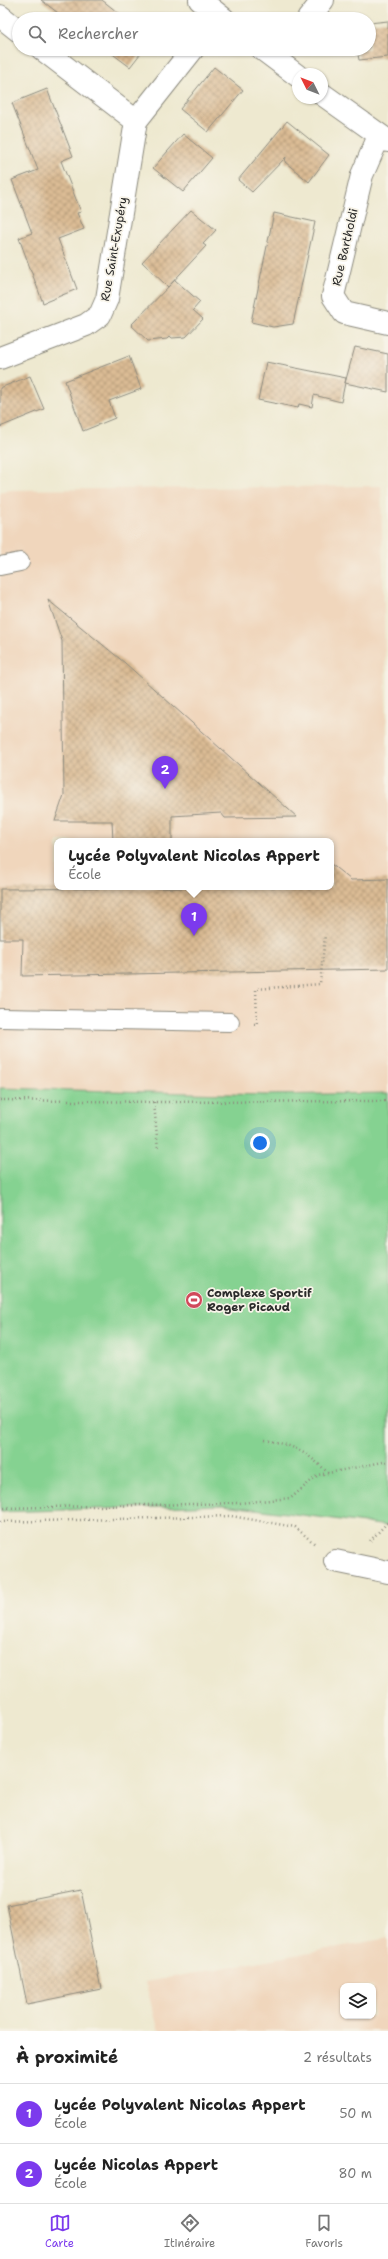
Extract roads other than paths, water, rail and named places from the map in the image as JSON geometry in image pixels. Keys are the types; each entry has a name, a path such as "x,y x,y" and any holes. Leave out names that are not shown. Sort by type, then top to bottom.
{"street":[{"path":"200,0 213,12"},
{"path":"314,12 323,0"},
{"path":"0,16 12,25"},
{"path":"51,56 136,122"},
{"name":"Rue Saint-Exupéry","path":"0,358 86,325 100,315 107,299 136,122 188,56"},
{"path":"277,56 292,70"},
{"path":"328,98 384,138"},
{"name":"Rue Bartholdi","path":"384,138 362,175 333,296 344,313 388,323"},
{"path":"335,1561 388,1572"}],"lane":[{"path":"0,566 20,562"},
{"path":"0,1018 230,1022"}],"place":[{"name":"Lycée Nicolas Appert","path":"165,789"},
{"name":"Lycée Polyvalent Nicolas Appert","path":"194,936"},
{"name":"Complexe Sportif Roger Picaud","path":"194,1300"}]}
